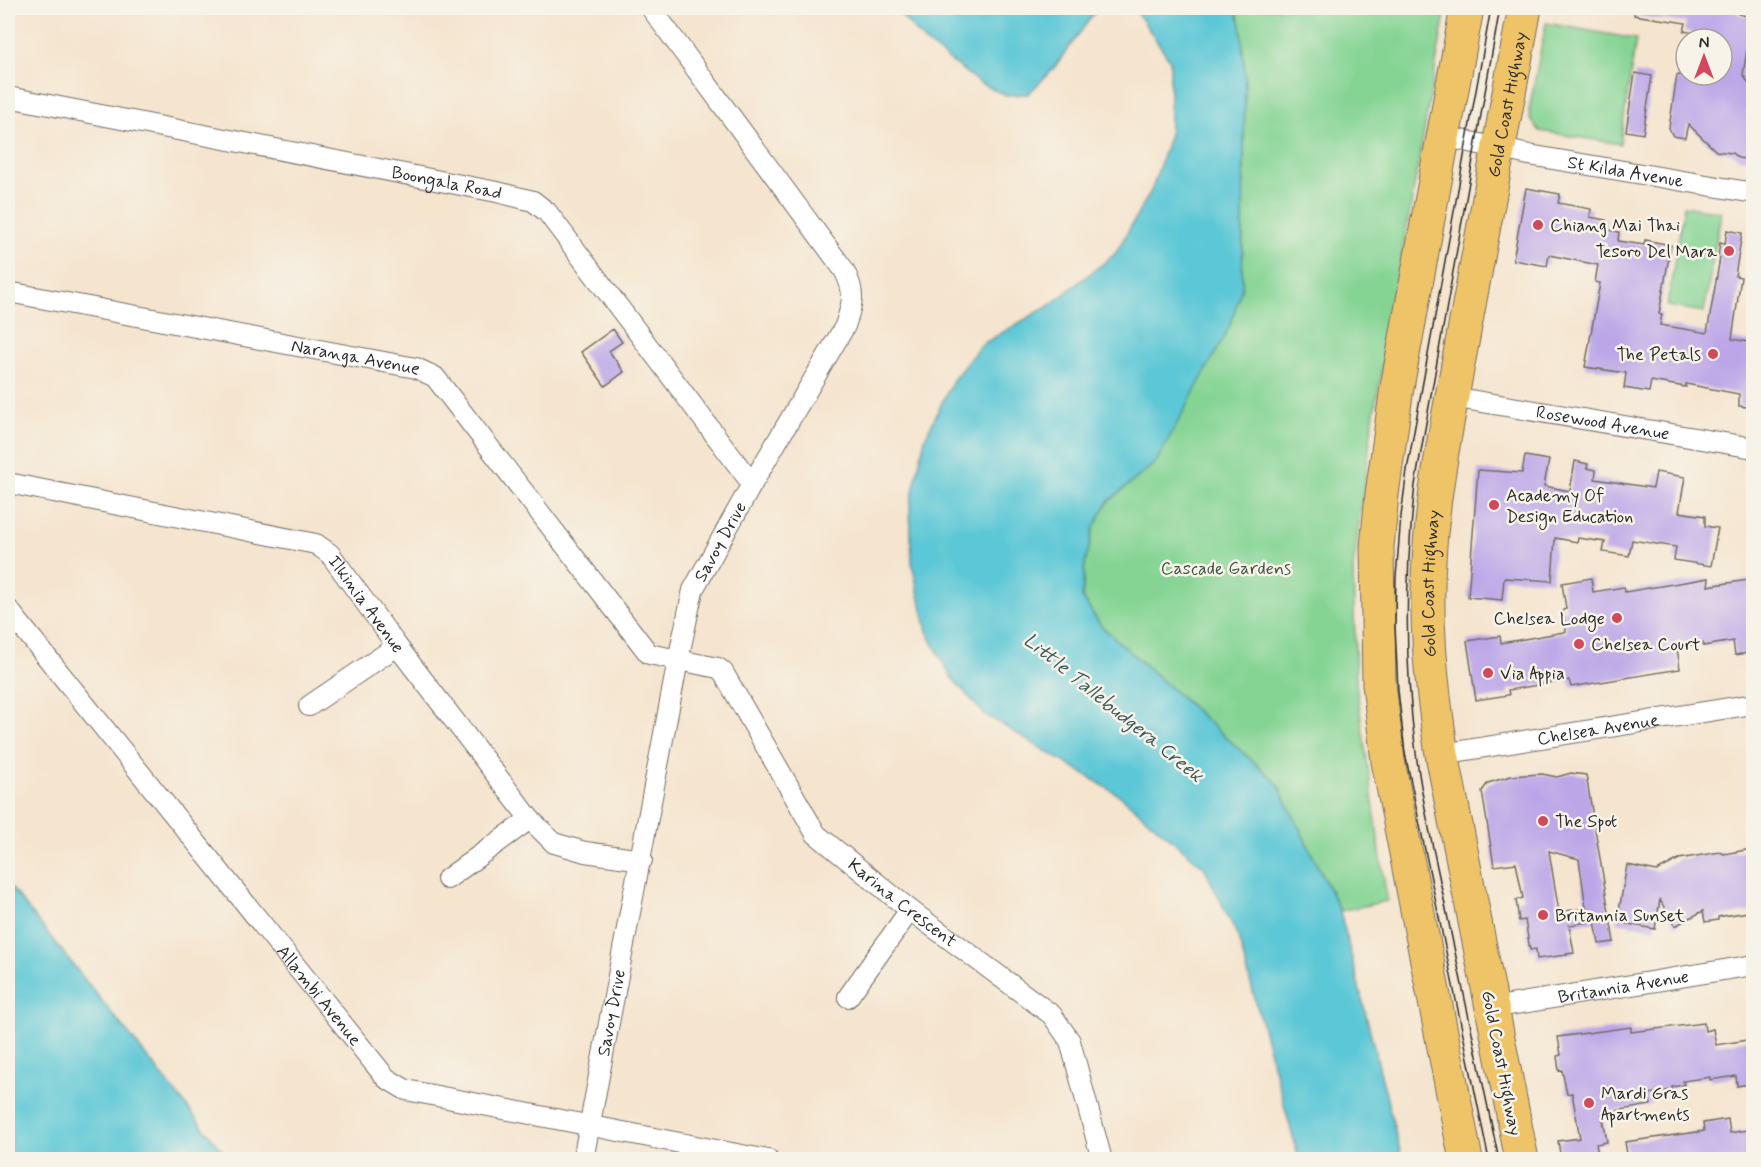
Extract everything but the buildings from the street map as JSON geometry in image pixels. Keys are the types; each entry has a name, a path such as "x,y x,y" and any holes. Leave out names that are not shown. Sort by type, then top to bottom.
{"highway":[{"path":"1466,1160 1388,761 1379,684 1377,547 1397,387 1467,8"},
{"name":"Gold Coast Highway","path":"1522,1160 1442,754 1430,662 1428,624 1430,547 1439,469 1497,148 1525,8"}],"street":[{"name":"Savoy Drive","path":"583,1160 693,590 845,326 853,301 852,285 844,270 651,8"},
{"name":"Boongala Road","path":"8,97 497,192 533,201 547,212 752,484"},
{"name":"St Kilda Avenue","path":"1443,136 1497,148 1754,193"},
{"name":"Naranga Avenue","path":"8,292 416,368 435,377 649,654 678,660"},
{"name":"Rosewood Avenue","path":"1452,397 1754,448"},
{"name":"Ilkinia Avenue","path":"8,483 316,544 330,554 397,646 530,819 554,843 585,852 642,860"},
{"name":"Allambi Avenue","path":"8,609 386,1078 406,1090 768,1160"},
{"path":"309,706 397,646"},
{"name":"Karina Crescent","path":"678,660 718,668 723,672 816,834 910,910 1052,1015 1070,1041 1102,1160"},
{"name":"Chelsea Avenue","path":"1442,754 1754,704"},
{"path":"447,879 530,819"},
{"path":"848,997 910,910"},
{"name":"Britannia Avenue","path":"1491,1008 1754,965"}],"green space":[{"name":"Cascade Gardens","path":"1235,8 1446,8 1373,418 1353,569 1356,683 1387,901 1340,911 1277,783 1101,626 1082,597 1085,563 1094,527 1108,502 1156,462 1242,287 1245,79 1241,25"},
{"path":"1546,23 1636,39 1620,144 1540,131 1530,118 1529,110"},
{"path":"1684,206 1721,212 1704,312 1667,306"}],"water":[{"path":"895,8 1098,8 1053,69 1028,94 1005,95 980,83 924,41"},
{"name":"Little Tallebudgera Creek","path":"1134,8 1235,8 1241,25 1245,79 1242,287 1229,328 1156,462 1108,502 1094,527 1085,563 1082,597 1101,626 1277,783 1340,911 1402,1159 1299,1159 1238,937 1204,867 1119,795 984,714 951,677 927,631 912,564 910,505 925,438 953,380 981,345 1050,305 1115,254 1152,189 1170,134 1170,60"},
{"path":"8,884 229,1159 8,1159"}],"tram line":[{"path":"1489,1160 1405,753 1398,690 1395,625 1396,577 1407,470 1491,8"},
{"path":"1499,1160 1422,795 1409,686 1407,619 1409,552 1415,485 1500,8"}],"place":[{"name":"Chiang Mai Thai","path":"1538,225"},
{"name":"Tesoro Del Mara","path":"1729,251"},
{"name":"The Petals","path":"1713,354"},
{"name":"Academy Of Design Education","path":"1494,505"},
{"name":"Chelsea Lodge","path":"1617,618"},
{"name":"Chelsea Court","path":"1579,644"},
{"name":"Via Appia","path":"1488,673"},
{"name":"The Spot","path":"1543,821"},
{"name":"Britannia Sunset","path":"1543,915"},
{"name":"Mardi Gras Apartments","path":"1589,1103"}]}
